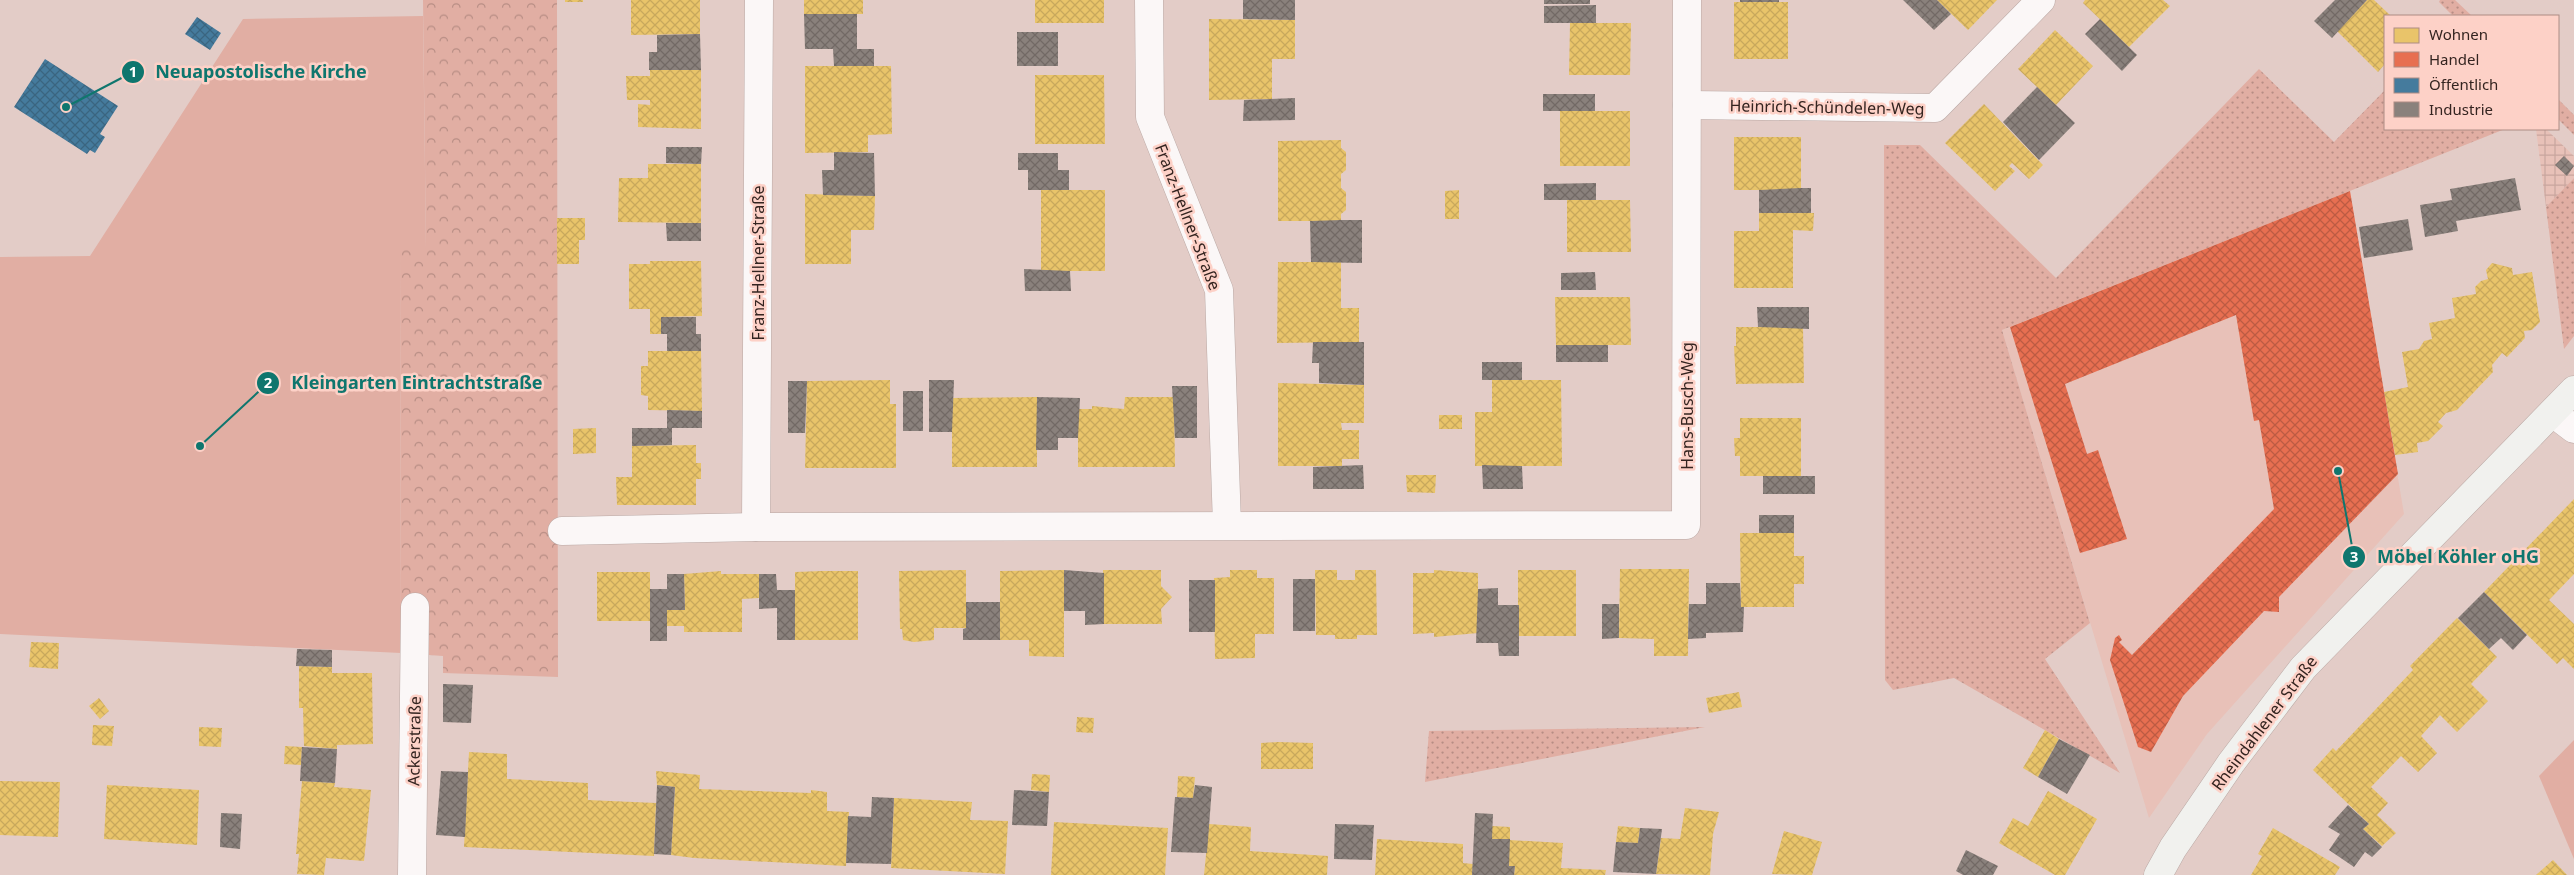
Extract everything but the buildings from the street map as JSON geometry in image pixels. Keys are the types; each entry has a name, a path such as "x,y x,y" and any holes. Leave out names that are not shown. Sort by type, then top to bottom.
{"main road":[{"name":"Rheindahlener Straße","path":"2158,875 2172,848 2232,763 2303,668 2574,390"}],"street":[{"name":"Franz-Hellner-Straße","path":"756,527 759,0"},
{"name":"Franz-Hellner-Straße","path":"1149,0 1150,117 1219,290 1227,525"},
{"name":"Hans-Busch-Weg","path":"1227,525 1399,527 1686,525 1687,0"},
{"name":"Heinrich-Schündelen-Weg","path":"1687,105 1935,108 2041,0"},
{"path":"2553,413 2574,429"},
{"path":"562,531 756,527 1227,525"},
{"name":"Ackerstraße","path":"412,875 415,607"}],"shaded area":[{"path":"2536,130 2547,130 2574,156 2574,178 2546,207"},
{"path":"2350,191 2404,514 2207,734 2149,818 2002,330"}],"green space":[{"path":"423,0 557,0 558,677 443,673 443,656 401,653 400,248 426,248"},
{"path":"2440,0 2455,0 2471,15 2452,15 2439,2"},
{"path":"423,16 426,249 400,249 401,653 0,634 0,257 90,256 243,19"},
{"path":"2259,69 2334,142 2384,91 2384,130 2502,130 2002,330 2090,623 2045,659 2120,773 1954,678 1893,690 1885,680 1884,145 1920,145 2056,278"},
{"path":"2559,100 2574,115 2574,135 2559,120"},
{"path":"2574,178 2574,336 2564,349 2546,207"},
{"path":"1705,727 1425,782 1429,731"},
{"path":"2574,740 2574,859 2539,776"}],"place":[{"name":"Neuapostolische Kirche","path":"66,107"},
{"name":"Kleingarten Eintrachtstraße","path":"200,446"},
{"name":"Möbel Köhler oHG","path":"2338,471"}]}
